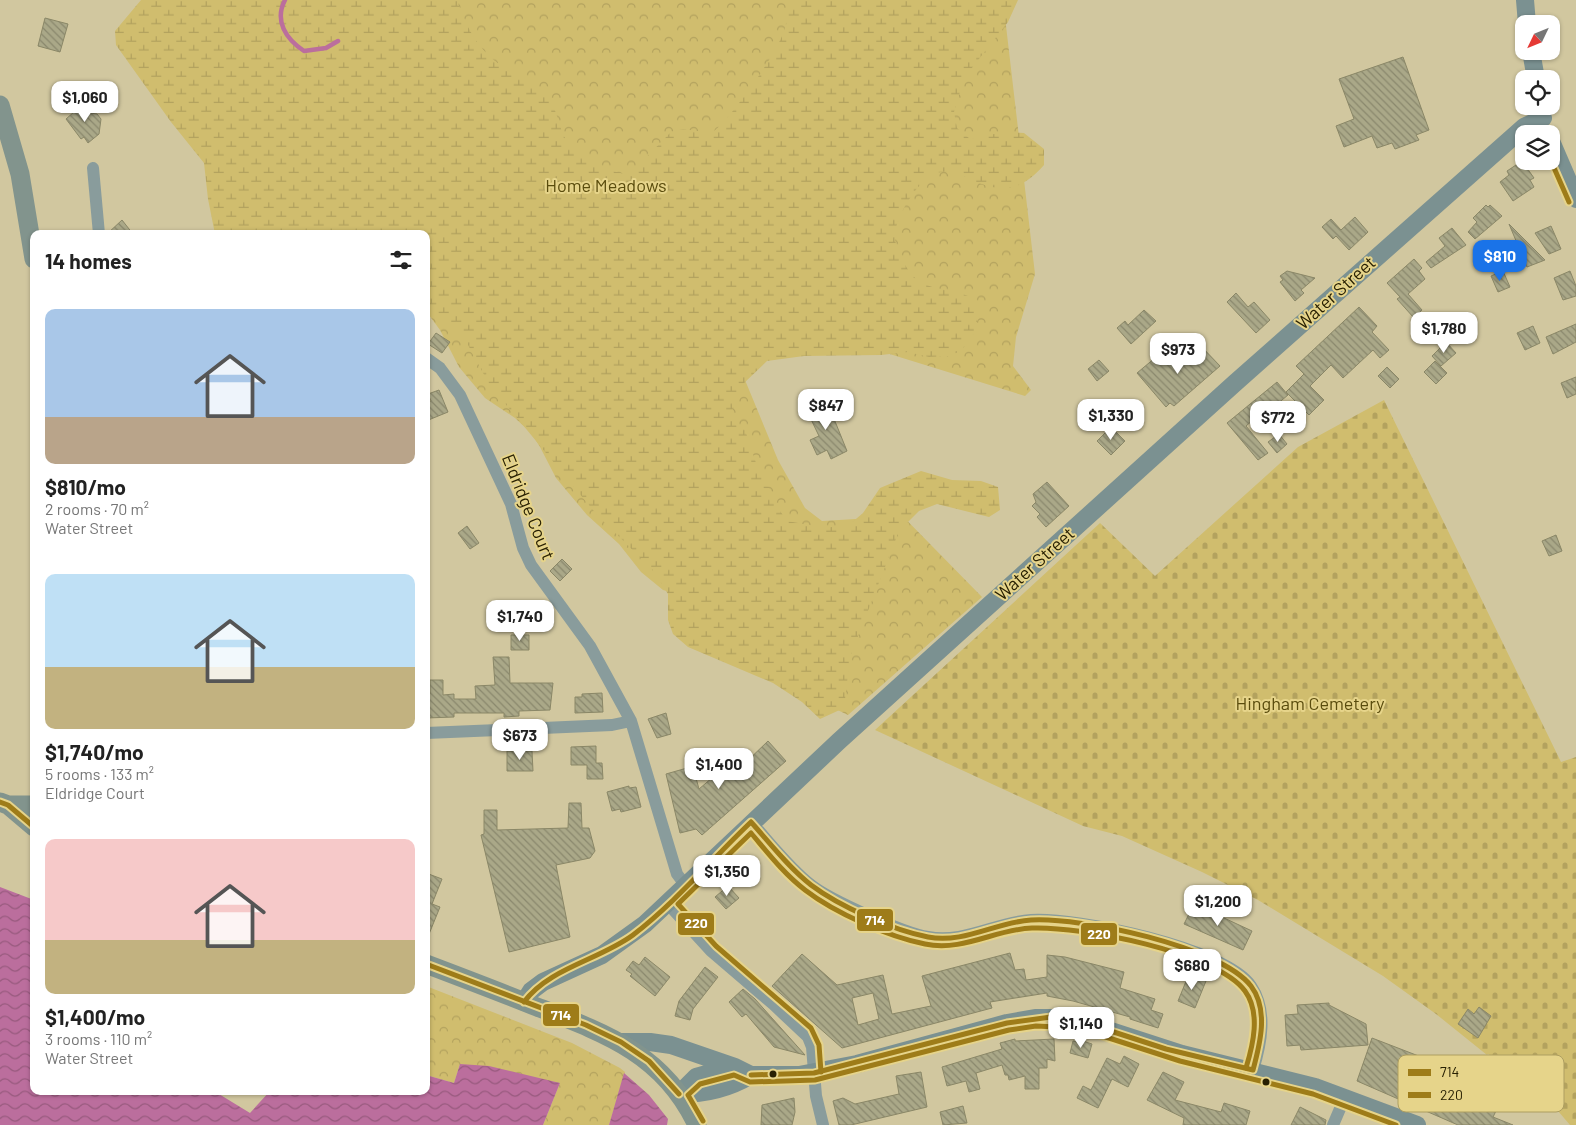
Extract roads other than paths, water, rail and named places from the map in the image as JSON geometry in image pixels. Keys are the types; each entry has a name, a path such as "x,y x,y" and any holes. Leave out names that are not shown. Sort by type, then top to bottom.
{"main road":[{"path":"1525,0 1526,15"},
{"path":"0,105 20,174 30,235"},
{"name":"Water Street","path":"524,1002 531,991 546,980 591,961 620,944 668,904 751,822 1442,197 1524,127 1544,119"},
{"path":"1560,162 1576,199"},
{"path":"4,803 30,805"},
{"path":"4,803 30,824"},
{"path":"430,966 586,1025 621,1042 648,1061 679,1094 697,1125"},
{"path":"679,1094 696,1077 743,1071 814,1073 1007,1023 1050,1017 1080,1021 1166,1049 1253,1070 1345,1097 1418,1125"},
{"path":"621,1042 650,1042 671,1045 743,1071"}],"street":[{"path":"93,168 99,230"},
{"name":"Eldridge Court","path":"430,361 440,368 460,395 511,504 523,548 531,566 590,646 631,721 677,874 686,886"},
{"path":"430,733 612,725 631,721"},
{"path":"751,822 788,863 817,889 916,934 947,939 1023,921 1061,921 1154,938 1233,971 1250,985 1259,1005 1261,1030 1253,1070"},
{"path":"668,904 711,951 805,1033 812,1047 816,1096 823,1125"},
{"path":"1333,1125 1345,1097"}],"water":[{"path":"0,887 30,898 30,1095 221,1095 250,1113 266,1095 430,1095 430,1076 454,1083 460,1064 489,1066 560,1083 543,1125 0,1125"},
{"path":"624,1073 649,1095 668,1119 667,1125 609,1125"}],"waterway":[{"path":"285,0 282,8 281,22 287,35 304,51 326,48 338,41"}],"park label":[{"name":"Home Meadows","path":"606,186"},
{"name":"Hingham Cemetery","path":"1310,704"}]}
